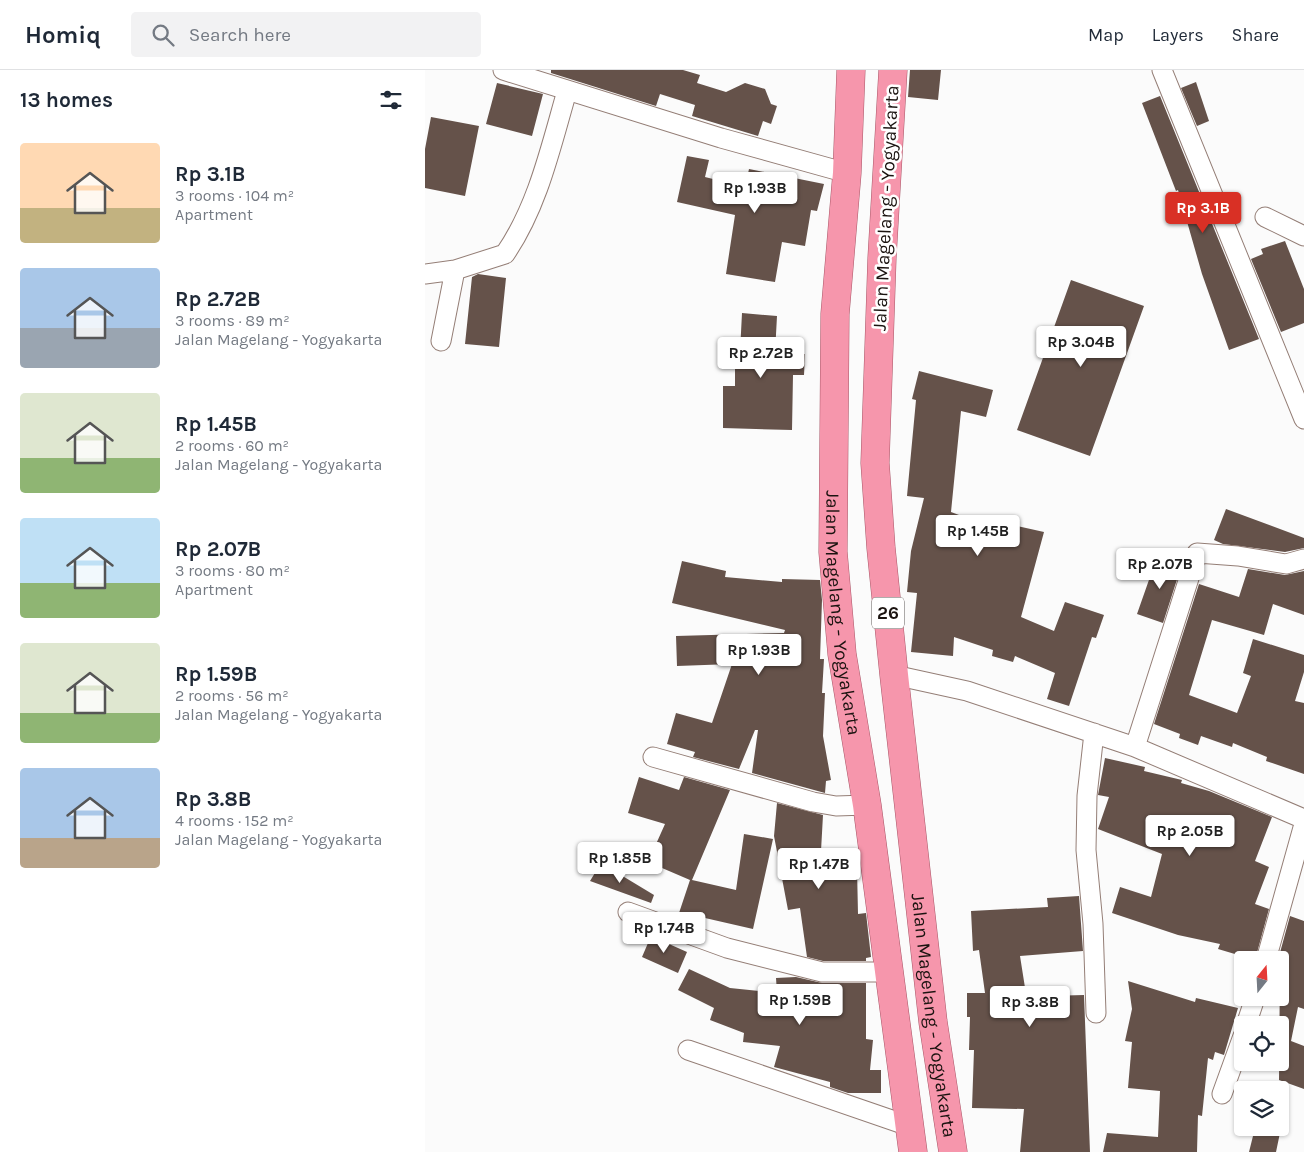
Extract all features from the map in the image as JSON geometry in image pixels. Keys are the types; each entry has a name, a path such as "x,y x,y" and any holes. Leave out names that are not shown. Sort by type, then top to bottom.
{"highway":[{"name":"Jalan Magelang - Yogyakarta","path":"851,70 847,173 835,314 833,552 842,654 867,804 911,1139"},
{"name":"Jalan Magelang - Yogyakarta","path":"893,70 881,277 875,463 894,675 933,1022 953,1152"}],"street":[{"path":"503,70 721,138 847,173"},
{"path":"1162,70 1304,419"},
{"path":"425,274 455,270 505,254 527,214 545,170 567,91"},
{"path":"1265,217 1304,236"},
{"path":"441,341 455,270"},
{"path":"1135,747 1197,553 1238,556 1286,564 1304,560"},
{"path":"894,675 967,691 1135,747 1304,819"},
{"path":"1094,733 1087,796 1086,850 1093,924 1095,1013"},
{"path":"653,758 813,802 836,806 867,804"},
{"path":"1269,951 1304,824"},
{"path":"628,912 727,948 822,972 888,972"},
{"path":"688,1050 911,1139"},
{"path":"1222,1094 1234,1061"}],"building":[{"path":"551,70 683,70 700,75 697,83 726,92 745,83 765,89 771,104 777,106 771,124 763,121 758,136 692,116 695,105 660,94 656,106 551,73"},
{"path":"910,70 941,70 938,100 908,97"},
{"path":"1196,82 1209,121 1197,126 1181,88"},
{"path":"497,83 543,94 532,136 486,124"},
{"path":"1160,96 1259,339 1229,350 1202,274 1178,190 1176,191 1142,103"},
{"path":"431,117 479,126 465,196 425,188 425,149"},
{"path":"687,156 709,160 705,177 745,187 749,169 824,184 817,211 811,210 805,246 782,242 775,282 726,274 735,215 677,202"},
{"path":"1285,241 1304,289 1304,323 1281,332 1251,259 1263,254 1261,249"},
{"path":"478,274 506,278 499,347 465,344 472,277"},
{"path":"1071,280 1144,306 1090,456 1017,430"},
{"path":"742,313 777,316 775,353 805,354 804,375 793,375 792,430 723,428 723,386 735,386 735,352 740,352"},
{"path":"919,371 993,390 986,417 961,411 951,512 983,524 985,519 1044,532 1021,617 1054,631 1065,602 1104,615 1096,638 1092,637 1069,706 1047,699 1055,673 1015,656 1013,662 992,656 993,650 954,637 953,656 911,652 917,593 907,592 911,551 924,498 907,496 916,400 912,399"},
{"path":"1226,509 1304,538 1304,548 1285,552 1223,544 1214,540"},
{"path":"1157,557 1182,564 1163,623 1137,614"},
{"path":"682,561 726,571 725,577 782,582 782,579 820,580 822,600 820,659 824,659 822,693 825,693 823,736 831,780 826,781 825,793 752,773 758,730 755,730 739,769 693,757 695,752 667,744 676,713 712,723 732,664 677,666 676,636 784,633 785,630 672,603"},
{"path":"1248,569 1285,575 1304,571 1304,615 1273,604 1264,635 1212,620 1189,695 1237,713 1251,676 1243,673 1253,639 1304,655 1304,672 1295,701 1304,703 1304,774 1266,761 1267,757 1233,743 1232,747 1201,736 1198,745 1179,738 1180,734 1154,724 1199,584 1239,597"},
{"path":"1105,758 1145,767 1144,771 1182,780 1181,783 1209,791 1272,817 1255,861 1269,867 1255,904 1269,909 1257,951 1234,951 1234,954 1218,949 1220,944 1178,935 1112,913 1120,887 1151,897 1162,854 1098,829 1109,797 1098,795"},
{"path":"639,777 679,790 684,777 730,790 692,880 736,890 744,834 773,839 753,929 705,918 704,922 679,913 690,880 648,862 665,824 628,813"},
{"path":"777,803 823,815 820,869 857,868 858,914 866,913 871,957 866,958 866,961 823,961 807,957 800,908 788,910 774,836"},
{"path":"601,863 654,895 651,903 590,881"},
{"path":"1079,896 1083,951 1020,956 1026,994 1047,993 1047,996 1084,995 1090,1152 1020,1152 1024,1109 972,1108 974,1050 969,1050 970,1017 967,1017 967,993 985,993 979,950 973,951 971,911 1048,907 1047,898"},
{"path":"1290,916 1304,921 1304,1009 1298,1007 1291,1041 1304,1046 1304,1089 1289,1084 1289,1081 1279,1080 1279,1071 1289,1071 1289,1016 1280,1016 1280,1006 1289,1006 1289,951 1280,951"},
{"path":"651,936 687,952 678,973 642,957"},
{"path":"689,969 730,988 777,993 776,978 796,977 822,983 866,983 866,1039 873,1040 870,1070 881,1070 881,1093 848,1093 830,1087 830,1082 774,1067 780,1046 743,1042 744,1033 710,1020 714,1008 678,990"},
{"path":"1128,981 1195,1002 1196,998 1238,1008 1234,1016 1224,1055 1215,1052 1213,1060 1208,1058 1202,1116 1198,1115 1197,1152 1103,1152 1107,1133 1158,1137 1160,1091 1128,1088 1132,1042 1125,1041 1132,1009"},
{"path":"1253,1136 1279,1136 1276,1152 1249,1152"}]}
